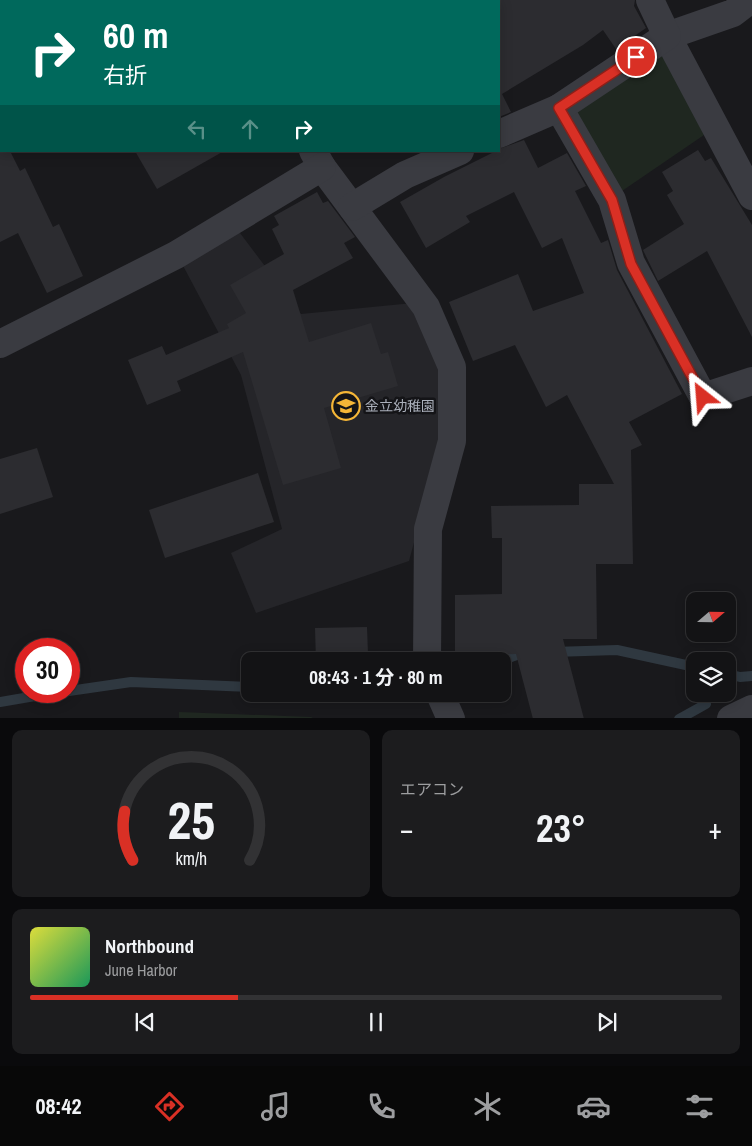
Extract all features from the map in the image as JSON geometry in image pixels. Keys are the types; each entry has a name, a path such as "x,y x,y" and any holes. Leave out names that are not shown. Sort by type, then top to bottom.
{"street":[{"path":"650,0 667,36 752,196"},
{"path":"500,134 559,108 667,36 733,13 750,0"},
{"path":"559,108 612,200 631,264 703,397 752,381"},
{"path":"352,208 405,175 458,152"},
{"path":"0,344 176,255 317,159 426,307 452,367 452,441 428,528 427,652"},
{"path":"731,718 752,709"}],"shaded area":[{"path":"664,49 704,135 619,193 569,112"},
{"name":"金立幼稚園","path":"237,229 301,314 413,303 441,361 442,438 409,561 256,613 231,553 282,529 241,375 180,260"},
{"path":"179,712 311,717 313,718 179,718"}],"building":[{"path":"500,0 635,0 634,6 646,28 616,49 603,30 583,45 502,94 511,112 500,117"},
{"path":"524,140 538,168 567,153 586,186 575,191 601,243 608,240 617,270 682,394 629,422 642,445 631,450 633,564 596,564 597,639 563,639 584,718 533,718 516,654 511,654 511,652 455,652 455,595 502,594 502,538 492,538 491,506 579,505 579,484 614,484 567,395 546,407 515,345 473,361 449,302 518,274 533,311 584,293 562,238 542,248 514,192 466,216 470,222 426,248 400,202 494,152 500,152 500,149"},
{"path":"698,150 705,161 711,158 752,225 752,337 707,251 658,281 643,250 684,224 667,195 673,191 662,172"},
{"path":"0,152 10,152 20,171 25,168 53,227 59,224 83,276 47,293 18,233 0,242"},
{"path":"136,152 222,152 157,189"},
{"path":"317,192 323,203 328,201 355,237 344,243 353,258 293,290 309,342 371,323 381,354 388,352 398,386 324,408 341,468 283,485 243,352 177,381 181,391 147,405 128,360 162,346 166,355 229,328 227,324 246,313 230,285 284,254 272,229 279,225 274,216"},
{"path":"37,448 53,497 0,514 0,459"},
{"path":"258,473 274,522 165,558 149,510"},
{"path":"367,627 368,652 316,652 315,628"}],"waterway":[{"path":"553,652 617,650 686,665"},
{"path":"511,657 528,653"},
{"path":"736,676 752,676"},
{"path":"80,689 131,682 241,687"},
{"path":"0,702 15,699"},
{"path":"681,718 706,704"}],"place":[{"name":"金立幼稚園","path":"346,406"}],"route":[{"path":"636,57 559,108 612,200 631,264 703,397"}]}
